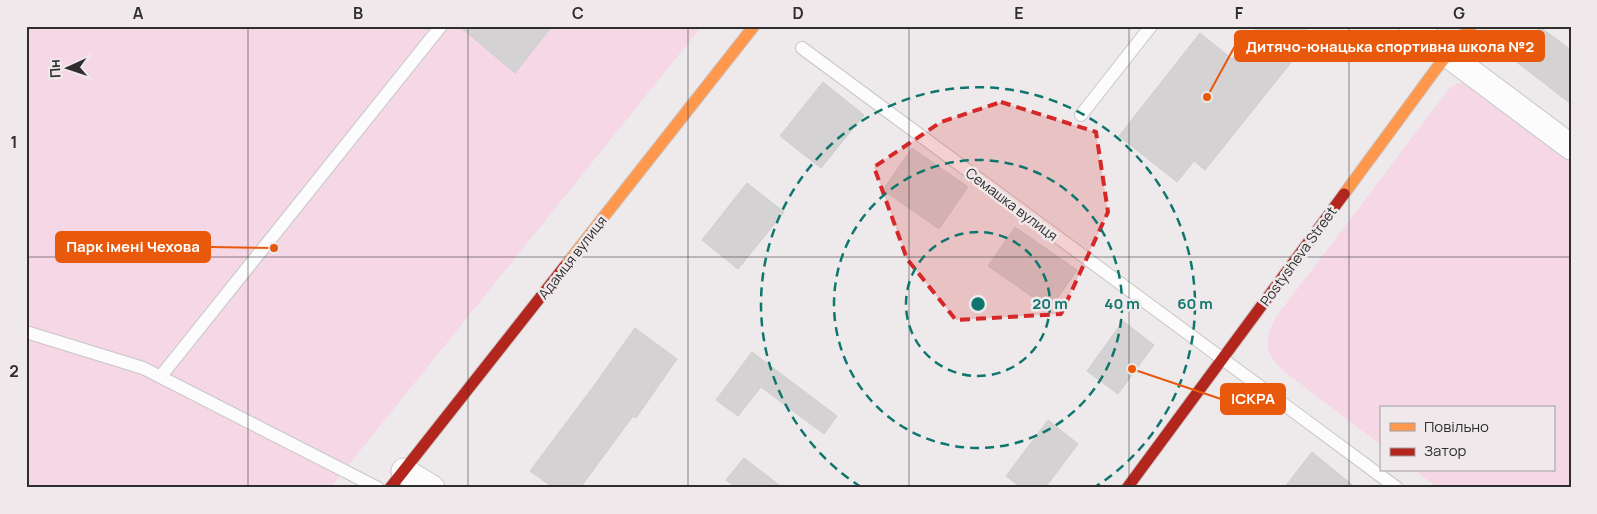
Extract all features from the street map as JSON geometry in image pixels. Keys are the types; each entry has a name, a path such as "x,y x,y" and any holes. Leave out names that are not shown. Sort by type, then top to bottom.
{"street":[{"name":"Адамця вулиця","path":"397,479 754,26"},
{"path":"1412,26 1571,147"},
{"name":"Postysheva Street","path":"1127,488 1471,26"},
{"path":"397,479 432,488"}],"lane":[{"path":"161,376 441,26"},
{"path":"1081,116 1151,26"},
{"name":"Семашка вулиця","path":"802,48 1396,488"},
{"path":"26,332 143,368 378,488"}],"highlighted area":[{"path":"1001,102 1096,132 1108,212 1061,314 956,320 907,259 874,167 941,122"}],"shaded area":[{"path":"26,26 702,26 330,488 26,488"},
{"path":"1464,82 1471,85 1571,157 1571,488 1438,488 1418,472 1554,472 1554,406 1380,406 1380,444 1281,369 1271,356 1269,350 1269,332 1276,317 1449,89 1456,84"}],"building":[{"path":"459,26 552,26 515,73"},
{"path":"1258,26 1302,26 1313,35 1205,170 1194,161 1177,182 1119,136 1200,33 1232,59"},
{"path":"1540,27 1571,50 1571,104 1514,60"},
{"path":"823,82 864,115 821,168 780,136"},
{"path":"912,148 968,187 939,229 883,190"},
{"path":"747,183 784,212 738,269 702,240"},
{"path":"1015,227 1077,270 1050,309 988,266"},
{"path":"1123,321 1154,345 1118,394 1087,371"},
{"path":"635,328 677,359 636,418 633,416 580,488 554,488 530,471"},
{"path":"752,352 837,416 824,434 761,387 738,416 716,400"},
{"path":"1048,420 1078,444 1045,488 1022,488 1006,476"},
{"path":"1312,452 1356,488 1284,488"},
{"path":"744,458 783,488 737,488 726,480"}],"traffic: slow":[{"path":"565,266 754,26"},
{"path":"1344,194 1436,69 1471,26"}],"traffic: jam":[{"path":"1127,488 1344,194"},
{"path":"390,488 565,266"}],"place":[{"name":"Дитячо-юнацька спортивна школа №2","path":"1207,97"},
{"name":"Парк імені Чехова","path":"274,248"},
{"name":"ІСКРА","path":"1132,369"}]}
